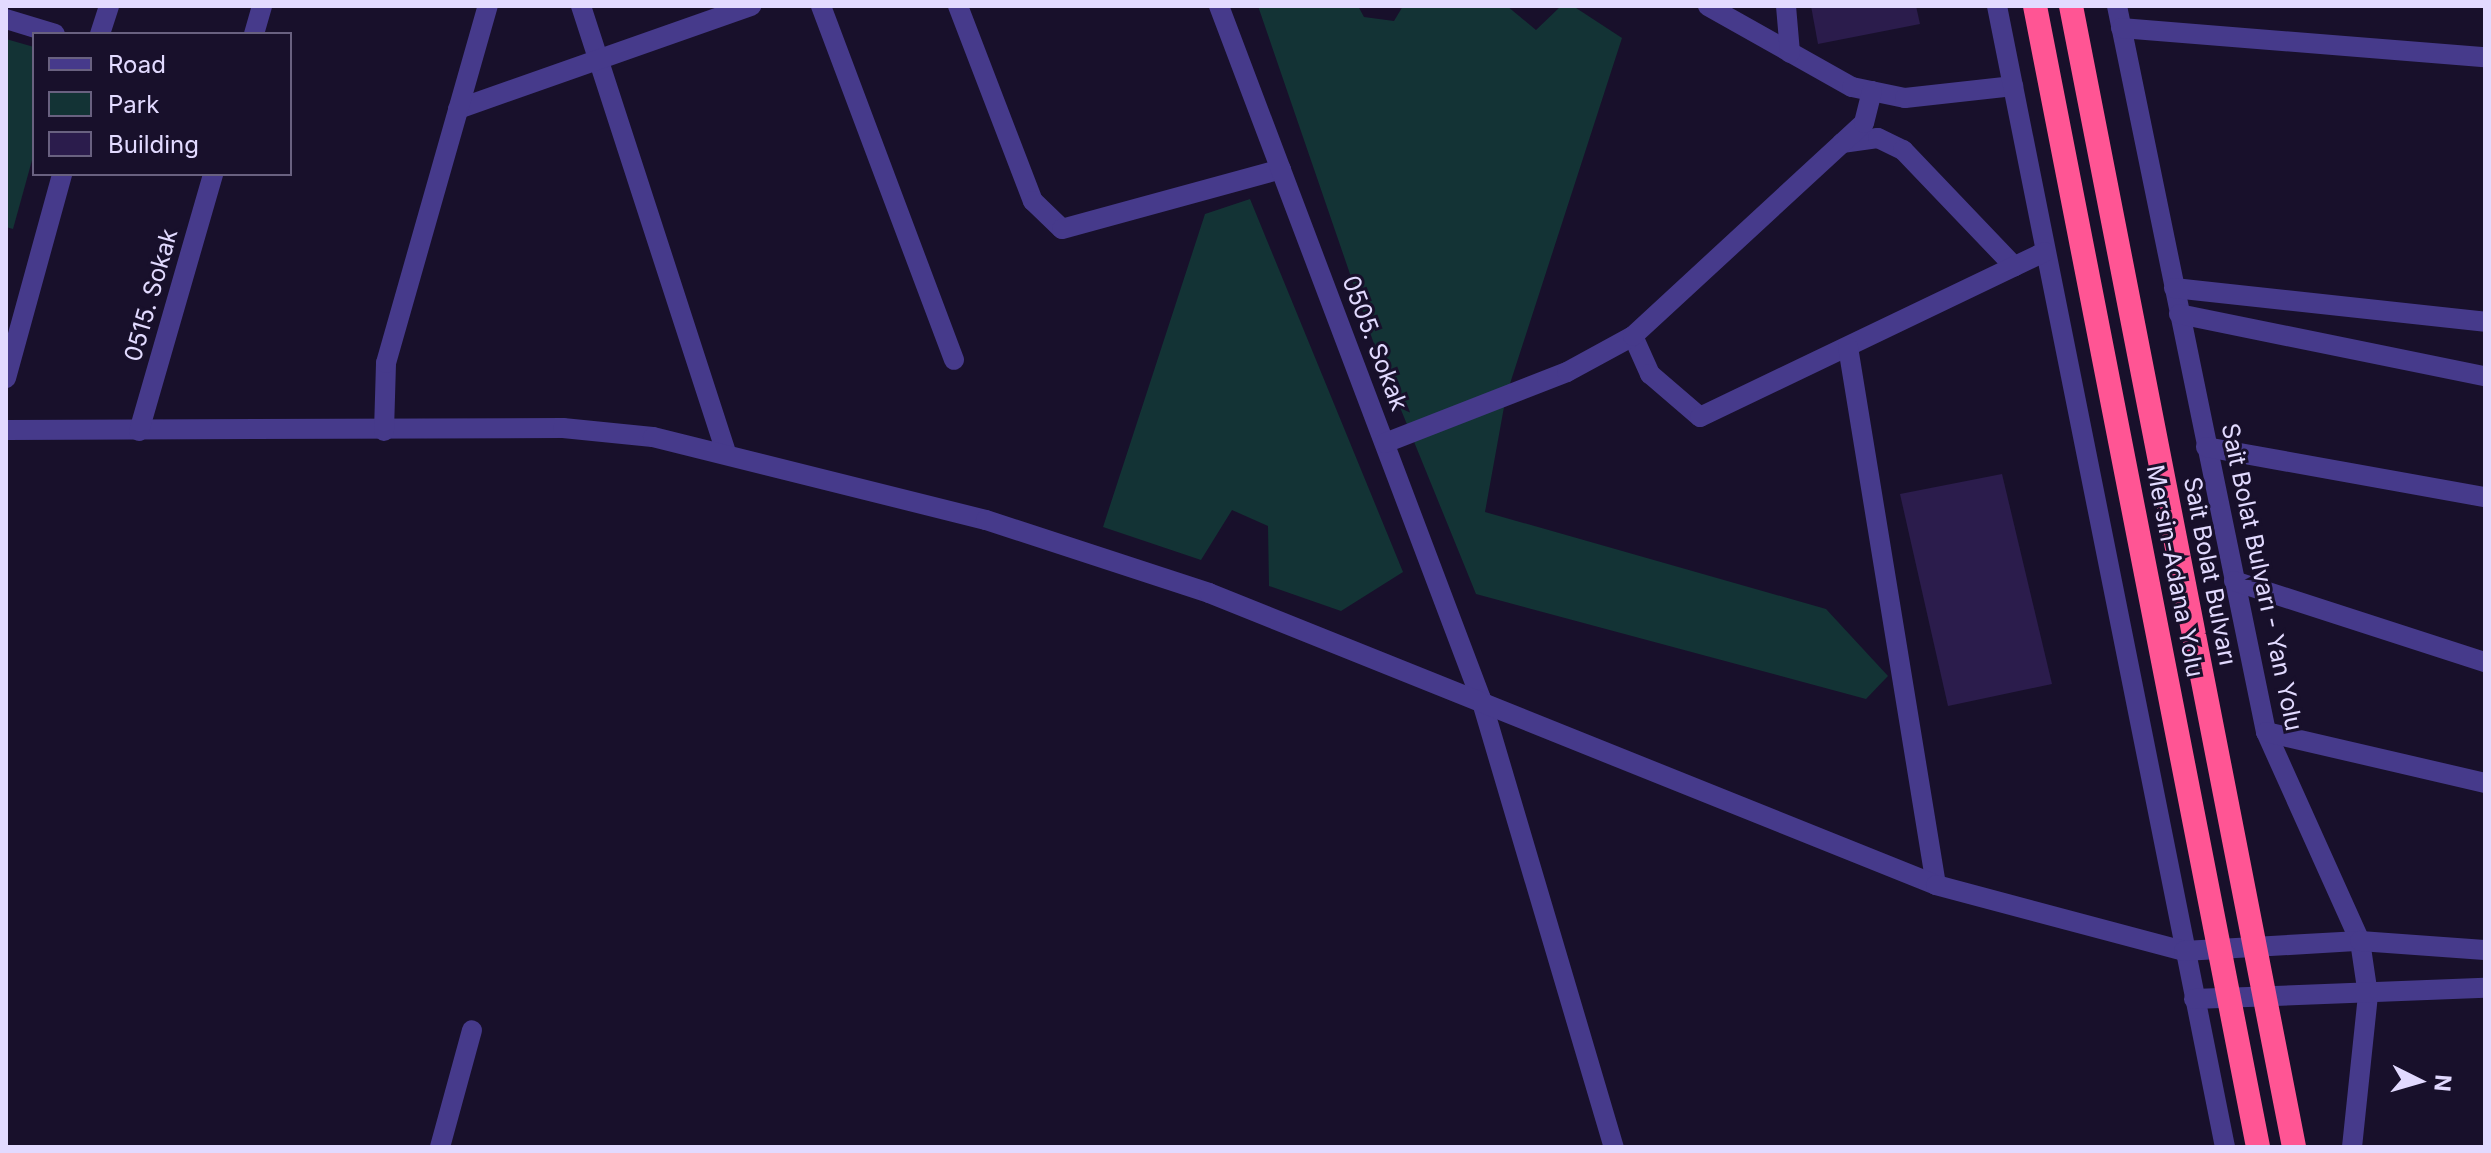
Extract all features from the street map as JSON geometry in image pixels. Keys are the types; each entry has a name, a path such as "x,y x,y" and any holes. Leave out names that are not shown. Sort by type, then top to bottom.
{"highway":[{"name":"Mersin-Adana Yolu","path":"2035,6 2258,1147"},
{"name":"Sait Bolat Bulvarı","path":"2071,6 2294,1147"}],"street":[{"path":"101,32 109,6"},
{"path":"255,32 262,6"},
{"path":"384,431 386,363 488,6"},
{"path":"581,6 601,59 726,453"},
{"path":"458,109 751,6"},
{"path":"821,6 954,360"},
{"path":"958,6 1033,201 1062,229 1281,169"},
{"name":"0505. Sokak","path":"1219,6 1481,699 1614,1147"},
{"path":"1708,6 1790,53 1872,91 1905,98 2013,86"},
{"path":"1786,6 1790,53"},
{"path":"1997,6 2225,1147"},
{"name":"Sait Bolat Bulvarı - Yan Yolu","path":"2117,6 2266,732 2360,941 2368,995 2352,1147"},
{"path":"6,19 48,32"},
{"path":"2121,28 2485,57"},
{"path":"1385,443 1567,372 1633,336 1864,123 1872,91"},
{"path":"1842,143 1878,138 1903,150 2014,266"},
{"path":"6,378 61,176"},
{"name":"0515. Sokak","path":"139,431 212,176"},
{"path":"1633,336 1650,374 1700,417 2045,252"},
{"path":"2174,288 2485,322"},
{"path":"2179,314 2485,376"},
{"path":"1848,347 1936,885"},
{"path":"6,430 563,428 726,453 1016,530 1209,593 1481,699 1936,885 2184,951 2360,941 2485,950"},
{"path":"2206,447 2485,497"},
{"path":"2234,581 2485,662"},
{"path":"2266,732 2485,783"},
{"path":"2194,999 2368,995 2485,988"},
{"path":"440,1147 472,1030"}],"green space":[{"path":"1258,6 1358,6 1364,17 1394,21 1403,6 1507,6 1536,30 1561,6 1573,6 1622,38 1506,396 1485,512 1826,609 1888,676 1866,699 1476,594 1373,341"},
{"path":"6,39 32,46 32,160 13,229 6,227"},
{"path":"1250,199 1403,572 1341,611 1269,586 1268,526 1232,510 1201,560 1103,527 1205,214"}],"building":[{"path":"1811,6 1916,6 1920,24 1818,44"},
{"path":"2002,474 2052,684 1948,706 1900,494"}]}
